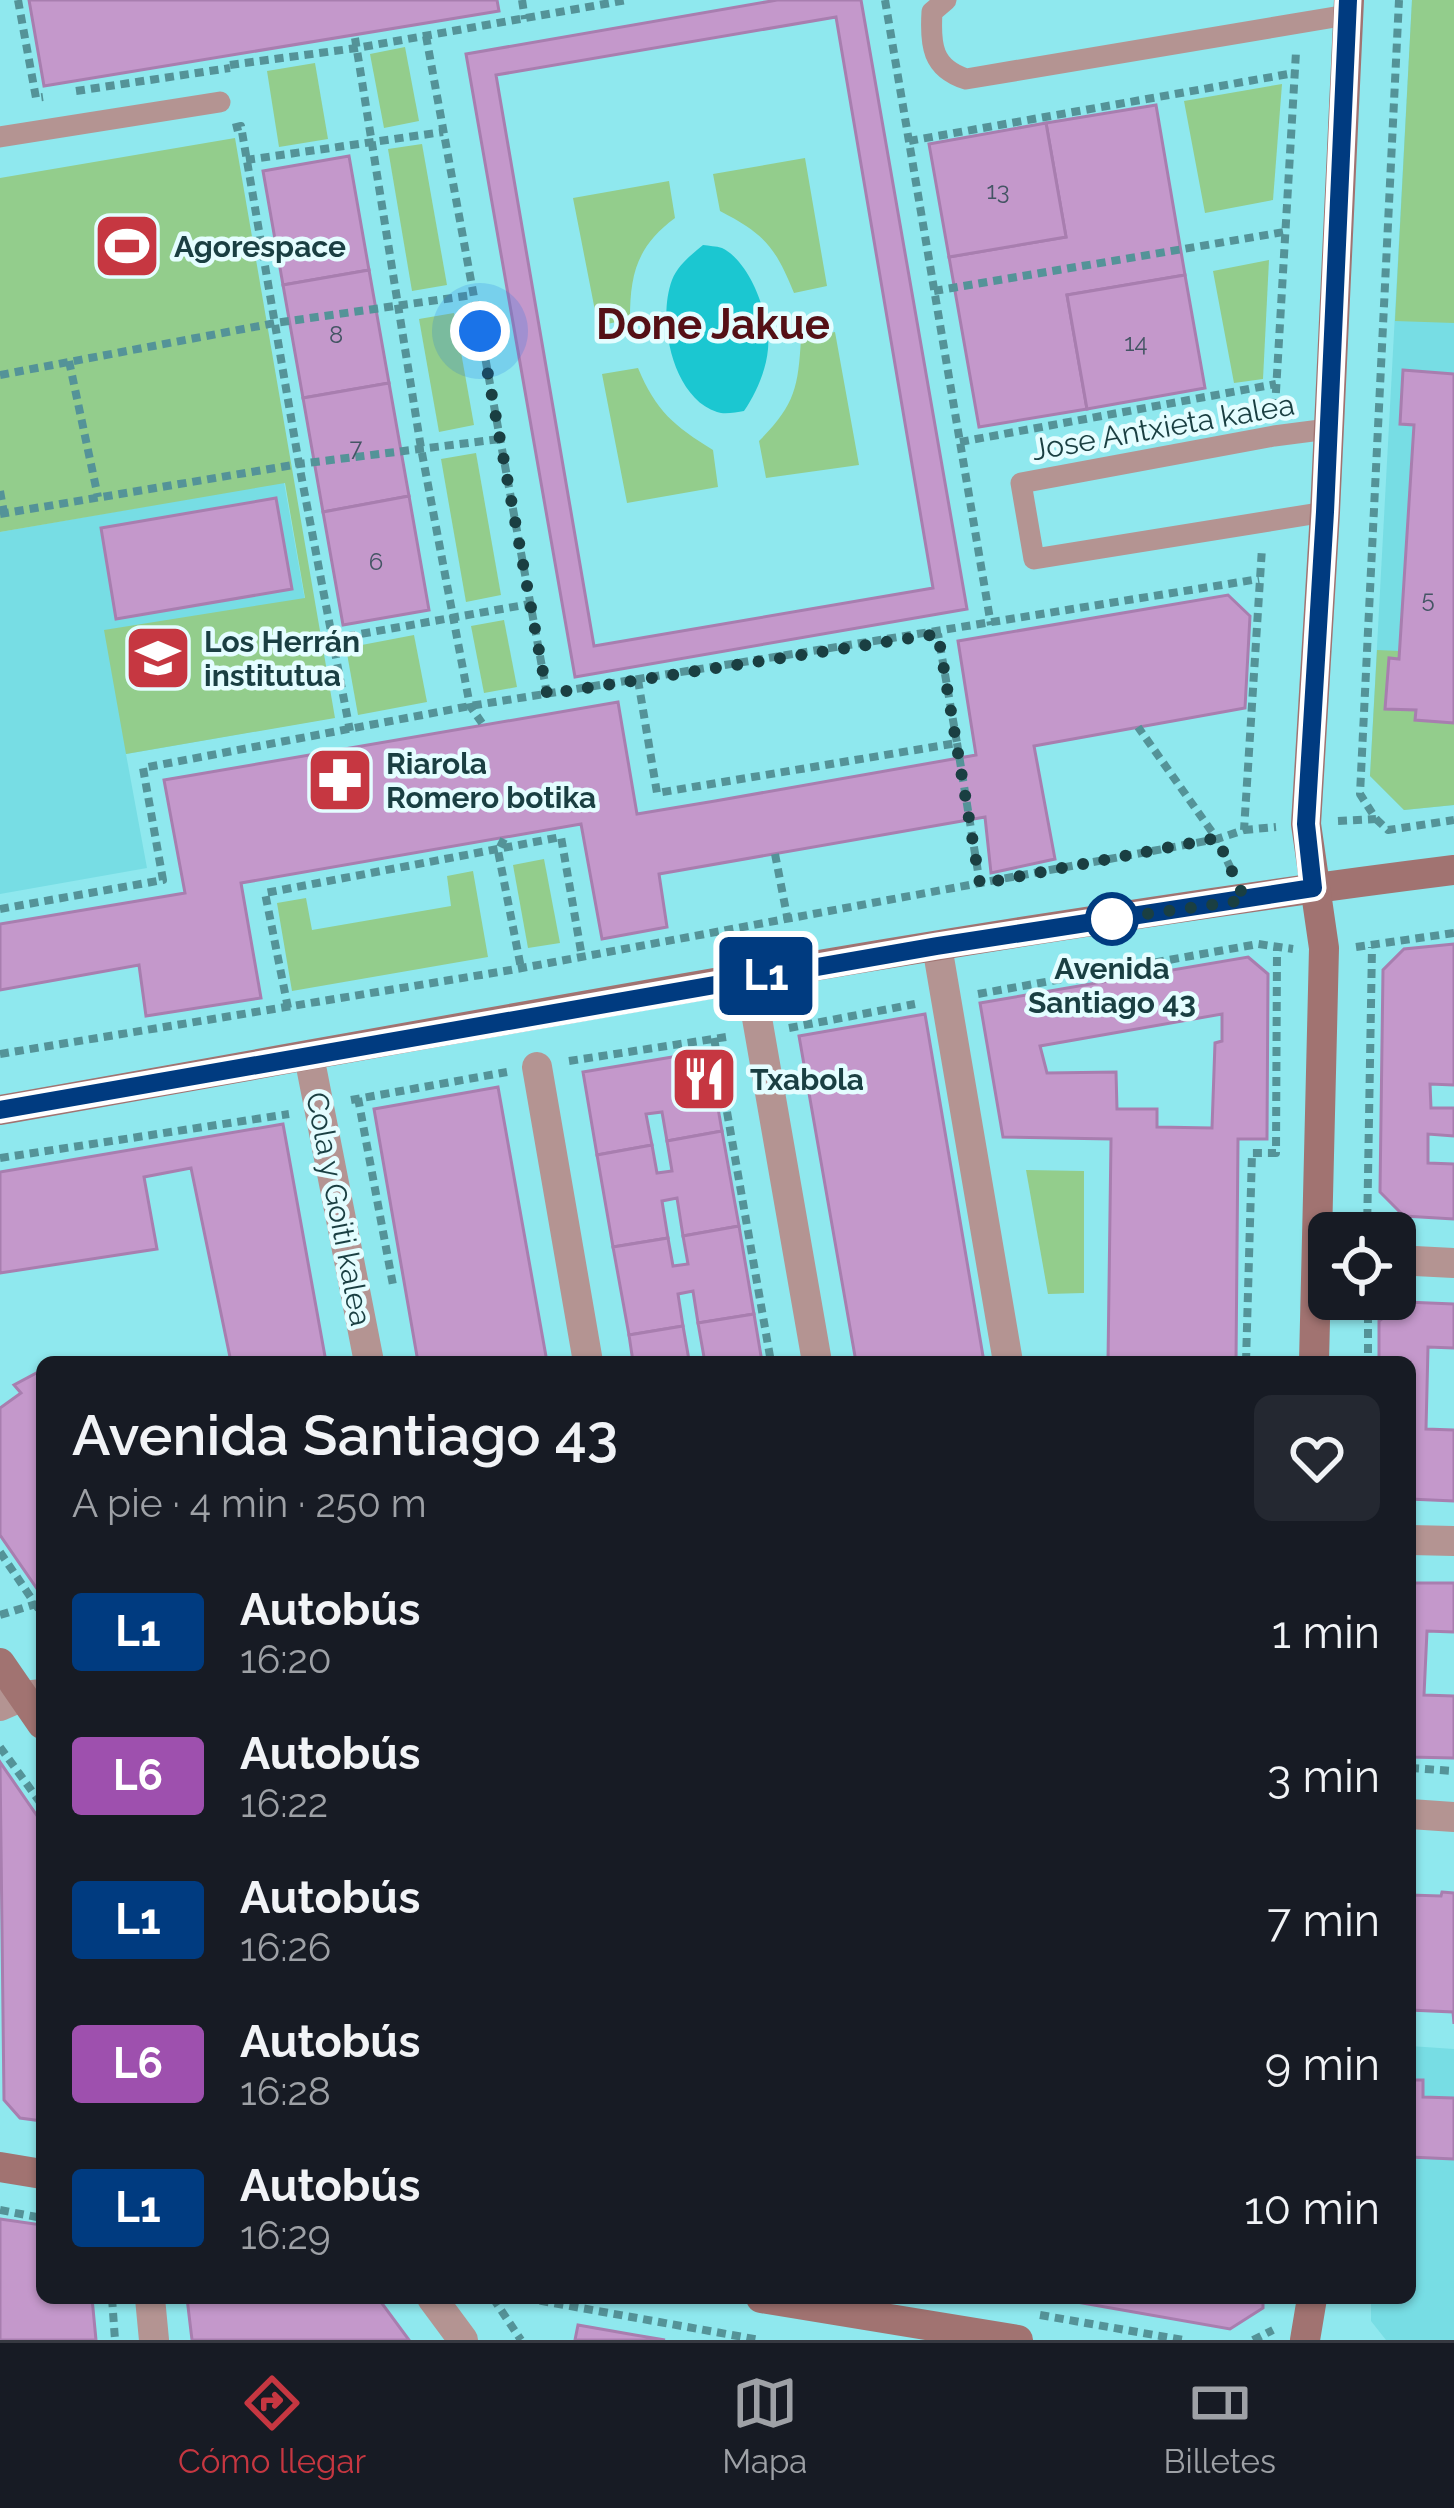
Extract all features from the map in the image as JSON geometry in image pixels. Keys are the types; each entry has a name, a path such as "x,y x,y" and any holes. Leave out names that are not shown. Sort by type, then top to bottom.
{"main road":[{"path":"1322,1212 1324,948 1306,824 1348,8"},
{"path":"0,1110 937,946 1454,870"},
{"path":"1314,1356 1317,1320"},
{"path":"0,1663 22,1699"},
{"path":"0,2167 36,2173"},
{"path":"815,2304 1023,2327"},
{"path":"1305,2340 1311,2304"}],"street":[{"path":"937,946 1007,1356"},
{"path":"750,978 817,1356"},
{"name":"Cola y Goiti kalea","path":"309,1056 368,1356"},
{"path":"537,1066 587,1356"},
{"path":"1416,1261 1454,1263"},
{"path":"1416,1540 1454,1541"},
{"path":"1416,1814 1454,1817"},
{"path":"151,2304 154,2340"},
{"path":"436,2304 463,2340"}],"lane":[{"path":"946,0 932,11 935,54 947,73 966,79 1300,25 1348,8"},
{"path":"0,137 230,98"},
{"name":"Jose Antxieta kalea","path":"1325,512 1034,560 1021,483 1328,429"}],"path":[{"path":"18,0 36,98 627,0"},
{"path":"522,0 525,19"},
{"path":"885,0 991,625"},
{"path":"1400,0 1360,794 1388,830 1454,820"},
{"path":"1274,436 1300,25"},
{"path":"426,36 547,694"},
{"path":"356,43 421,448 470,706 482,723"},
{"path":"230,65 230,98 241,127 298,464 350,731"},
{"path":"909,140 1294,74"},
{"path":"219,130 241,127"},
{"path":"246,160 443,132"},
{"path":"934,291 1284,232"},
{"path":"0,375 274,323 473,295"},
{"path":"69,362 98,497"},
{"path":"959,442 1276,384"},
{"path":"0,491 2,513 298,464 500,439"},
{"path":"1244,830 1265,520"},
{"path":"0,909 163,880 142,768 470,706 1113,609 1258,579"},
{"path":"332,639 530,604"},
{"path":"938,634 980,886"},
{"path":"638,680 657,793 957,743"},
{"path":"1138,728 1217,838 1245,900 1258,944"},
{"path":"760,778 762,792"},
{"path":"0,1054 788,921 1244,830 1376,819"},
{"path":"288,1008 265,893 561,837 582,957"},
{"path":"504,838 498,851 521,968"},
{"path":"775,854 788,921"},
{"path":"394,1296 358,1098 1258,944 1277,950 1372,946 1454,934"},
{"path":"1367,1212 1372,946"},
{"path":"1246,1356 1252,1153 1276,1154 1277,950"},
{"path":"714,1039 770,1356"},
{"path":"0,1158 293,1113"},
{"path":"1368,1320 1368,1356"},
{"path":"0,1552 36,1604 0,1615"},
{"path":"0,1747 36,1797"},
{"path":"1416,1769 1454,1772"},
{"path":"0,2210 36,2217"},
{"path":"112,2304 115,2340"},
{"path":"497,2304 521,2340"},
{"path":"559,2304 760,2340"},
{"path":"1023,2327 1184,2340"}],"shaded area":[{"path":"1412,0 1454,0 1454,805 1404,810 1370,776"},
{"path":"703,245 722,248 742,265 766,323 765,365 744,411 720,413 702,404 689,391 672,355 666,315 672,280"},
{"name":"Los Herrán institutua","path":"284,482 326,719 126,754 147,868 0,894 0,532"},
{"path":"1416,2046 1454,2049 1454,2340 1386,2340 1371,2321 1371,2304 1416,2304"}],"green space":[{"path":"1412,0 1454,0 1454,323 1395,321"},
{"path":"405,47 419,121 384,128 370,54"},
{"path":"315,63 328,139 279,147 267,71"},
{"path":"1282,84 1273,200 1205,213 1184,101"},
{"path":"235,138 335,718 126,754 104,630 305,598 285,483 0,532 0,178"},
{"path":"422,144 447,285 412,291 388,149"},
{"path":"805,158 827,286 794,293 766,243 720,211 713,174"},
{"path":"669,181 675,218 652,239 638,262 630,319 598,326 573,198"},
{"path":"1269,260 1263,379 1234,383 1213,271"},
{"path":"454,313 474,425 439,432 419,319"},
{"path":"835,332 859,465 766,478 759,441 792,395 801,339"},
{"path":"638,368 668,416 713,450 718,487 627,503 602,374"},
{"path":"476,453 501,595 466,602 441,459"},
{"path":"504,620 517,687 484,693 471,626"},
{"path":"414,635 427,702 358,715 346,648"},
{"path":"1377,650 1400,651 1399,659 1389,659 1386,708 1416,710 1416,720 1454,723 1454,805 1404,810 1370,776"},
{"path":"544,859 560,943 528,948 513,865"},
{"path":"473,871 488,957 292,991 277,903 306,898 312,930 451,906 447,876"},
{"path":"1026,1170 1084,1171 1084,1293 1048,1294"}],"building":[{"path":"29,0 497,0 499,11 44,86"},
{"path":"777,0 861,0 967,609 575,677 466,54","holes":["836,17 933,588 594,646 496,75"]},
{"path":"1156,105 1185,275 1067,295 1087,409 979,427 949,257 1066,237 1046,123"},
{"path":"1046,123 1066,237 949,257 929,144"},
{"path":"349,156 369,270 283,285 263,171"},
{"path":"369,270 389,383 303,398 283,285"},
{"path":"1185,275 1205,388 1087,409 1067,295"},
{"path":"1403,370 1454,374 1454,723 1415,720 1416,710 1385,709 1389,658 1399,659 1414,425 1400,424"},
{"path":"389,383 409,496 323,512 303,398"},
{"path":"409,496 429,610 343,625 323,512"},
{"path":"276,498 292,589 116,619 101,528"},
{"path":"1228,595 1250,616 1245,708 1034,746 1055,859 991,873 985,817 659,874 667,927 602,939 581,824 241,883 261,998 146,1016 139,965 0,990 0,924 185,893 164,780 618,702 637,814 715,801 976,755 958,641"},
{"path":"1454,944 1454,1085 1430,1084 1431,1108 1454,1108 1454,1136 1428,1134 1428,1163 1454,1164 1454,1219 1400,1212 1380,1192 1383,970 1404,949"},
{"path":"1248,957 1268,974 1267,1139 1238,1139 1236,1356 1108,1356 1111,1139 1003,1137 980,1003","holes":["1222,1014 1222,1041 1215,1043 1212,1128 1157,1127 1157,1109 1117,1109 1116,1072 1047,1073 1040,1046"]},
{"path":"925,1014 983,1356 855,1356 799,1036"},
{"path":"708,1051 722,1131 667,1141 662,1112 646,1114 652,1145 597,1155 583,1072"},
{"path":"498,1087 546,1356 417,1356 374,1109"},
{"path":"283,1124 325,1356 230,1356 191,1168 144,1177 157,1249 0,1273 0,1172"},
{"path":"722,1131 739,1226 683,1236 677,1198 662,1201 668,1238 613,1247 597,1155 652,1145 657,1173 672,1171 667,1141"},
{"path":"739,1226 754,1314 698,1323 693,1291 678,1294 683,1326 629,1335 613,1247 668,1238 673,1266 688,1264 683,1236"},
{"path":"1416,1302 1454,1304 1454,1348 1428,1347 1426,1429 1454,1430 1454,1501 1416,1499 1416,1356 1379,1356 1380,1320 1416,1320"},
{"path":"754,1314 761,1356 704,1356 698,1323"},
{"path":"683,1326 688,1356 632,1356 629,1335"},
{"path":"36,1373 36,1587 0,1535 0,1408 21,1393 14,1385"},
{"path":"1416,1583 1454,1583 1454,1632 1427,1631 1424,1695 1454,1696 1454,1758 1416,1757"},
{"path":"0,1762 36,1814 36,2120 20,2118 4,2100"},
{"path":"1442,1892 1454,1893 1454,2024 1453,2012 1416,2010 1416,1895 1441,1896"},
{"path":"1416,2080 1423,2080 1423,2097 1454,2098 1454,2159 1416,2157"},
{"path":"0,2219 36,2224 36,2304 93,2304 96,2340 0,2340"},
{"path":"188,2304 382,2304 409,2340 192,2340"},
{"path":"1088,2304 1263,2304 1230,2329"},
{"path":"578,2325 635,2335 665,2340 575,2340"}],"bus line":[{"name":"L1","path":"0,1110 937,946 1313,888 1306,824 1348,0"}],"place":[{"name":"Agorespace","path":"127,246"},
{"name":"Los Herrán institutua","path":"158,658"},
{"name":"Riarola Romero botika","path":"340,780"},
{"name":"Avenida Santiago 43","path":"1112,919"},
{"name":"Txabola","path":"704,1079"}],"district":[{"name":"Done Jakue","path":"713,324"}],"route":[{"path":"480,331 547,694 938,634 980,884 1217,838 1245,900 1112,919"}]}
